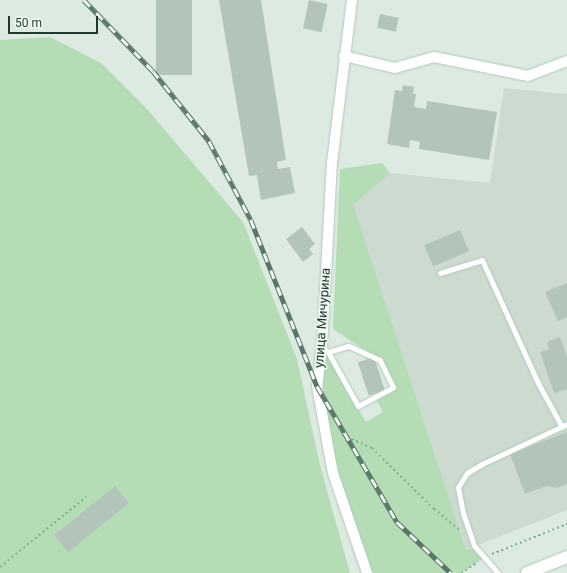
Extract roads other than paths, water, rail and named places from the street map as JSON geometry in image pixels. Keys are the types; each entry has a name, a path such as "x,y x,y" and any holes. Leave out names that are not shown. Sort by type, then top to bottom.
{"main road":[{"path":"527,573 567,557"}],"street":[{"name":"улица Мичурина","path":"352,0 332,162 325,350 317,386 333,473 367,573"},
{"path":"344,56 395,68 434,57 528,76 567,61"}],"lane":[{"path":"440,273 482,260 538,382 562,427"},
{"path":"348,346 380,360 393,387 358,406 325,350 348,346"},
{"path":"498,573 472,540 463,513 458,487 466,474 567,424"}],"railway":[{"path":"84,0 153,71 209,141 251,220 317,386 397,522 451,573"}]}
